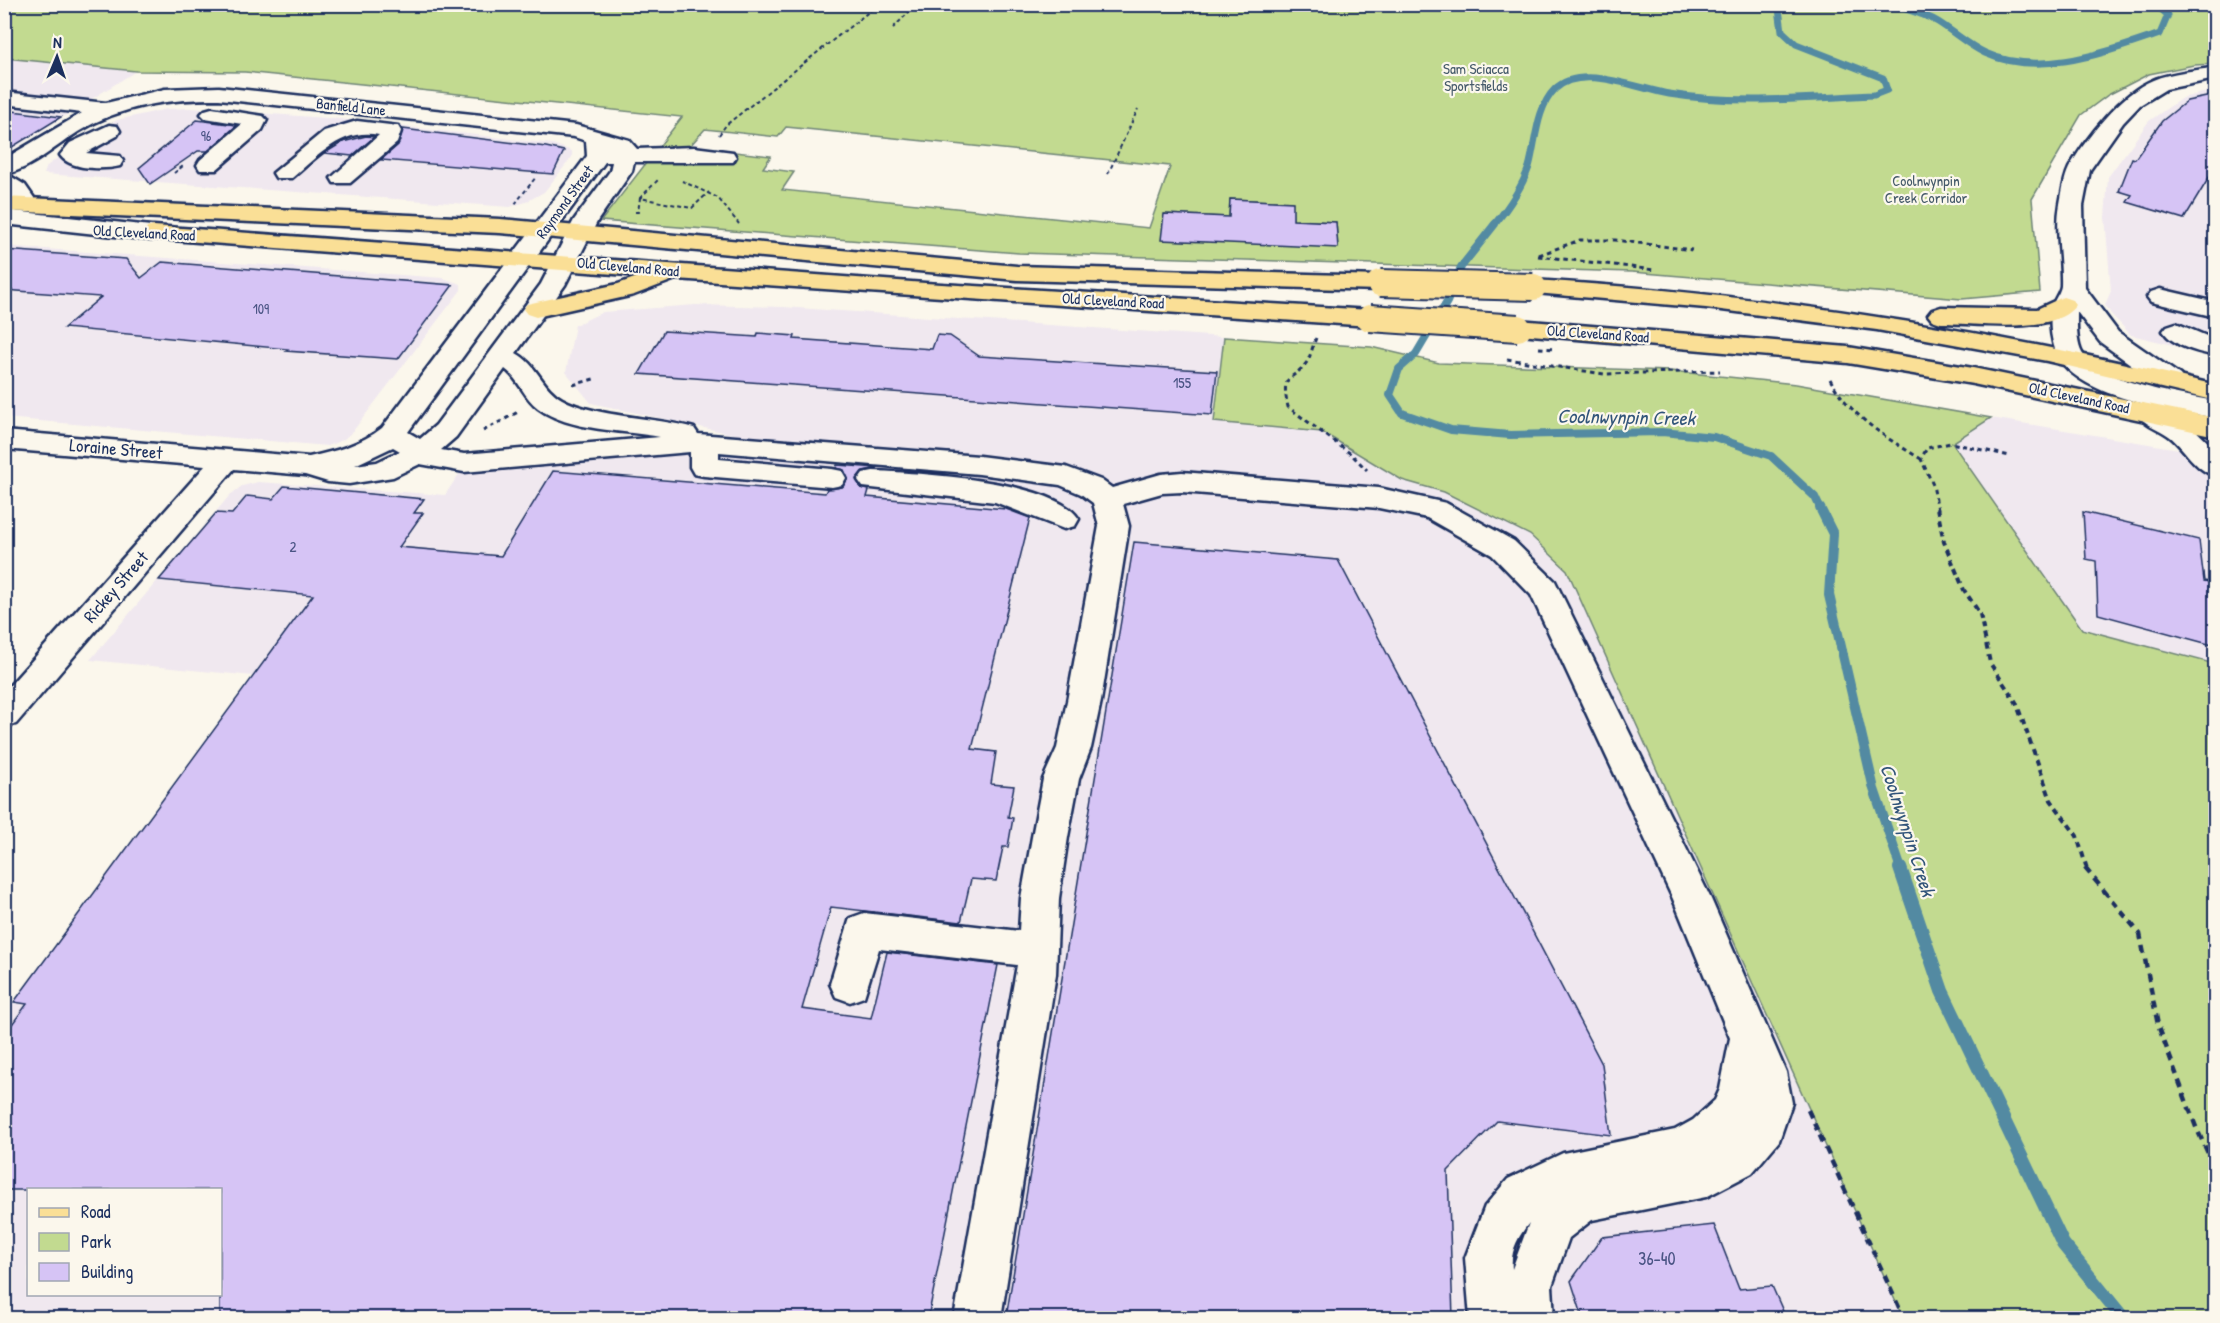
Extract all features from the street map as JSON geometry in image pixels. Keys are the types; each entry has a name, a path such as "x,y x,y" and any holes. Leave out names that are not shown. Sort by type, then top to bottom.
{"main road":[{"name":"Old Cleveland Road","path":"16,205 373,218 543,230 1017,273 1533,287 1732,302 1816,312 2002,343 2216,393"},
{"name":"Old Cleveland Road","path":"4,225 152,233 1749,345 1848,355 1906,364 2216,427"},
{"path":"536,309 625,290 676,271"},
{"path":"1816,312 2033,318 2052,313 2068,297"},
{"path":"1732,302 1756,327 1755,337 1749,345"}],"street":[{"path":"2216,73 2160,84 2133,101 2116,119 2079,170 2070,218 2065,341 2073,358 2085,369 2112,383 2216,410"},
{"name":"Banfield Lane","path":"4,168 106,109 170,94 219,93 565,130 597,147"},
{"name":"Banfield Lane","path":"4,98 106,109"},
{"path":"112,160 79,159 71,155 78,148 109,131 157,114 188,112 256,120 254,125 208,165"},
{"path":"284,173 341,129 358,126 390,131 389,138 342,178"},
{"path":"597,147 621,145 626,149 626,156 694,154 725,157"},
{"name":"Raymond Street","path":"309,466 354,457 376,447 392,434 523,259 597,147"},
{"name":"Raymond Street","path":"227,459 309,466 328,473 349,475 382,470 421,453 446,431 536,309 565,262 591,212 621,171 626,156"},
{"name":"Old Cleveland Road","path":"4,180 17,190 16,205"},
{"path":"4,217 152,233"},
{"path":"2068,297 2106,335 2171,381"},
{"path":"2160,297 2216,310"},
{"path":"2176,331 2201,345 2216,348"},
{"path":"501,356 520,368 535,392 552,406 595,418 669,429 705,442 907,471 993,490 1038,503 1064,519"},
{"path":"2151,414 2179,430 2216,467"},
{"path":"392,434 421,453 447,462 464,463 705,442"},
{"name":"Loraine Street","path":"4,440 227,459"},
{"path":"705,442 704,467 832,478"},
{"name":"Rickey Street","path":"4,715 227,459"},
{"path":"873,480 907,471 1032,470 1066,476 1091,487 1107,500 1114,526 1084,701 1074,748 1061,779 1050,837 1040,898 1036,974 978,1318"},
{"path":"1107,500 1161,484 1182,482 1379,498 1436,510 1503,548 1544,589 1692,899 1765,1072 1771,1103 1764,1126 1736,1158 1706,1175 1601,1194 1577,1203 1552,1223 1529,1286 1531,1318"},
{"path":"850,984 864,930 1037,950"},
{"path":"1493,1318 1488,1258 1501,1222 1524,1195 1563,1176 1681,1150 1708,1135 1730,1115 1741,1093 1751,1038"}],"path":[{"path":"893,28 917,4"},
{"path":"719,135 726,125 876,6"},
{"path":"1108,174 1138,109"},
{"path":"629,211 638,212 640,198 665,173 694,154"},
{"path":"665,173 718,198 744,230"},
{"path":"511,209 536,177"},
{"path":"640,198 692,208 709,192"},
{"path":"1533,257 1580,240 1615,240 1692,250"},
{"path":"1826,370 1839,398 1861,422 1921,459 1932,485 1944,542 1964,590 1980,614 1990,663 2016,702 2050,800 2077,836 2084,866 2140,934 2158,1025 2196,1127 2216,1171"},
{"path":"566,386 597,378"},
{"path":"476,435 523,410"},
{"path":"1921,459 1927,448 1952,443 2010,456"}],"shaded area":[{"path":"5,58 136,71 5,154"},
{"path":"2215,90 2215,355 2131,335 2111,314 2105,305 2111,291 2105,217 2108,177 2149,121 2182,98"},
{"path":"190,108 340,119 553,144 572,151 572,157 544,192 526,202 510,207 44,174 47,166 77,143 117,120 167,109"},
{"path":"4,246 443,278 461,284 461,290 353,431 343,440 327,446 5,418"},
{"path":"695,305 783,307 1224,337 1215,422 1322,432 1402,480 1444,492 1530,535 1567,570 1903,1318 5,1318 4,1015 253,676 90,660 230,495 242,486 258,482 445,495 459,474 679,451 741,436 591,403 566,372 575,325 603,312"},
{"path":"1991,418 2215,455 2215,664 2082,629 1951,443"}],"green space":[{"path":"2215,4 2216,64 2194,65 2149,74 2108,95 2081,115 2032,199 2040,292 1962,299 1632,272 1019,253 601,221 682,117 245,72 136,71 5,58 4,5","holes":["786,127 1170,166 1170,167 1149,228 782,190 794,172 763,168 771,156 689,147 705,129 778,137","1230,199 1292,202 1293,220 1336,222 1338,247 1164,214 1229,217"]},
{"path":"1224,337 1371,347 1439,363 1670,371 1796,384 1991,418 1952,443 2082,629 2215,664 2215,1318 1903,1318 1567,570 1530,535 1444,492 1402,480 1322,432 1214,422"}],"building":[{"path":"2216,95 2216,166 2184,219 2127,202 2132,195 2119,191 2132,158 2135,159 2162,121 2187,101"},
{"path":"4,110 61,117 4,152"},
{"path":"197,120 237,125 208,151 198,151 150,184 139,168"},
{"path":"403,129 564,151 553,174 381,160 398,145"},
{"path":"366,136 374,137 352,156 325,153 343,142"},
{"path":"1230,199 1293,202 1293,220 1336,222 1338,248 1161,240 1164,214 1229,217"},
{"path":"4,250 126,259 141,278 162,262 453,285 398,359 286,351 288,349 64,328 101,297 4,290"},
{"path":"664,331 757,337 758,333 795,336 794,339 932,349 937,335 950,336 979,356 1217,371 1212,415 639,374"},
{"path":"837,465 878,468 863,471 856,479 861,488 869,490 867,497 1006,509 1030,518 972,749 996,752 991,784 1014,786 1008,817 1013,818 1008,847 1003,847 996,881 971,879 961,922 831,907 802,1009 871,1018 887,952 998,965 928,1318 220,1318 222,1188 4,1190 4,1035 27,1004 14,1002 313,595 159,580 216,513 232,514 247,496 273,499 284,486 424,499 414,513 423,513 399,547 501,556 553,471 825,493 827,489 842,487 848,479 844,470 836,468"},
{"path":"2083,512 2199,540 2204,581 2216,583 2216,646 2098,614 2096,561 2086,559"},
{"path":"1134,542 1338,560 1602,1064 1611,1135 1497,1121 1448,1171 1453,1318 1006,1318"},
{"path":"1714,1225 1739,1289 1772,1286 1786,1318 1583,1318 1571,1281 1602,1237"}],"waterway":[{"name":"Coolnwynpin Creek","path":"1494,225 1514,198 1526,175 1544,106 1555,89 1566,82 1579,78 1594,78 1669,94 1746,100 1874,95 1887,90 1883,78 1796,44 1782,31 1779,9 1788,4"},
{"name":"Coolnwynpin Creek","path":"1891,4 1932,19 1985,53 2006,60 2028,63 2073,60 2160,34 2168,15 2155,4"},
{"name":"Coolnwynpin Creek","path":"1495,224 1461,267 1447,302 1416,354 1399,369 1390,395 1402,413 1451,430 1510,435 1662,432 1714,437 1771,456 1815,497 1821,510"},
{"name":"Coolnwynpin Creek","path":"1821,510 1833,534 1829,595 1874,789 1901,869"},
{"name":"Coolnwynpin Creek","path":"1900,868 1942,991 2063,1244 2123,1318"}],"park label":[{"name":"Sam Sciacca Sportsfields","path":"1476,78"},
{"name":"Coolnwynpin Creek Corridor","path":"1926,190"}]}
